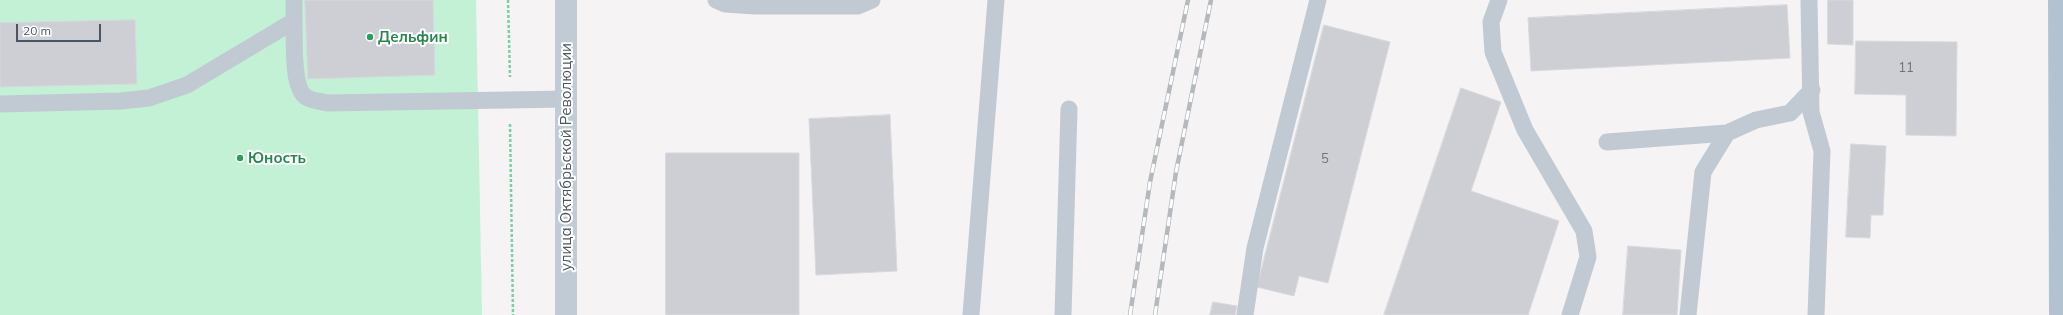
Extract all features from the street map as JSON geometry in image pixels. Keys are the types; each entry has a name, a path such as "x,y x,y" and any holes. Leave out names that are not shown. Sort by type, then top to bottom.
{"main road":[{"path":"2059,0 2061,56 2060,315"}],"street":[{"name":"улица Октябрьской Революции","path":"566,0 566,315"}],"lane":[{"path":"294,0 296,77 299,87 305,96 314,100 327,103 567,99"},
{"path":"716,0 725,4 755,6 858,6 872,0"},
{"path":"971,315 996,0"},
{"path":"1245,315 1255,248 1318,0"},
{"path":"1500,0 1491,22 1493,52 1525,130 1584,231 1588,257 1570,315"},
{"path":"1809,0 1812,90 1811,112 1822,151 1816,315"},
{"path":"0,104 121,101 149,98 187,85 294,21"},
{"path":"1607,142 1727,133 1756,120 1790,113 1812,90"},
{"path":"1063,315 1069,109"},
{"path":"1688,315 1703,172 1727,133"}],"path":[{"path":"508,0 513,315"}],"green space":[{"name":"Юность","path":"0,0 476,0 482,315 0,315"}],"building":[{"name":"Дельфин","path":"305,0 433,0 435,75 308,79"},
{"path":"1828,0 1853,0 1853,45 1828,44"},
{"path":"1787,5 1790,58 1531,71 1528,18"},
{"path":"135,20 137,84 0,87 0,23"},
{"path":"1324,25 1390,42 1328,283 1299,276 1294,296 1257,287"},
{"path":"1856,41 1957,42 1956,136 1906,135 1906,95 1855,94"},
{"path":"1461,88 1501,102 1471,191 1559,221 1528,315 1384,315"},
{"path":"890,115 897,271 816,275 809,119"},
{"path":"1851,144 1886,146 1883,215 1871,215 1870,238 1846,237"},
{"path":"666,153 799,153 799,315 666,315"},
{"path":"1628,246 1681,250 1677,315 1623,315"},
{"path":"1213,302 1237,306 1235,315 1210,315"}],"railway":[{"path":"1130,315 1150,182 1188,0"},
{"path":"1155,315 1176,172 1211,0"}],"place":[{"name":"Дельфин","path":"370,37"},
{"name":"Юность","path":"240,158"}]}
